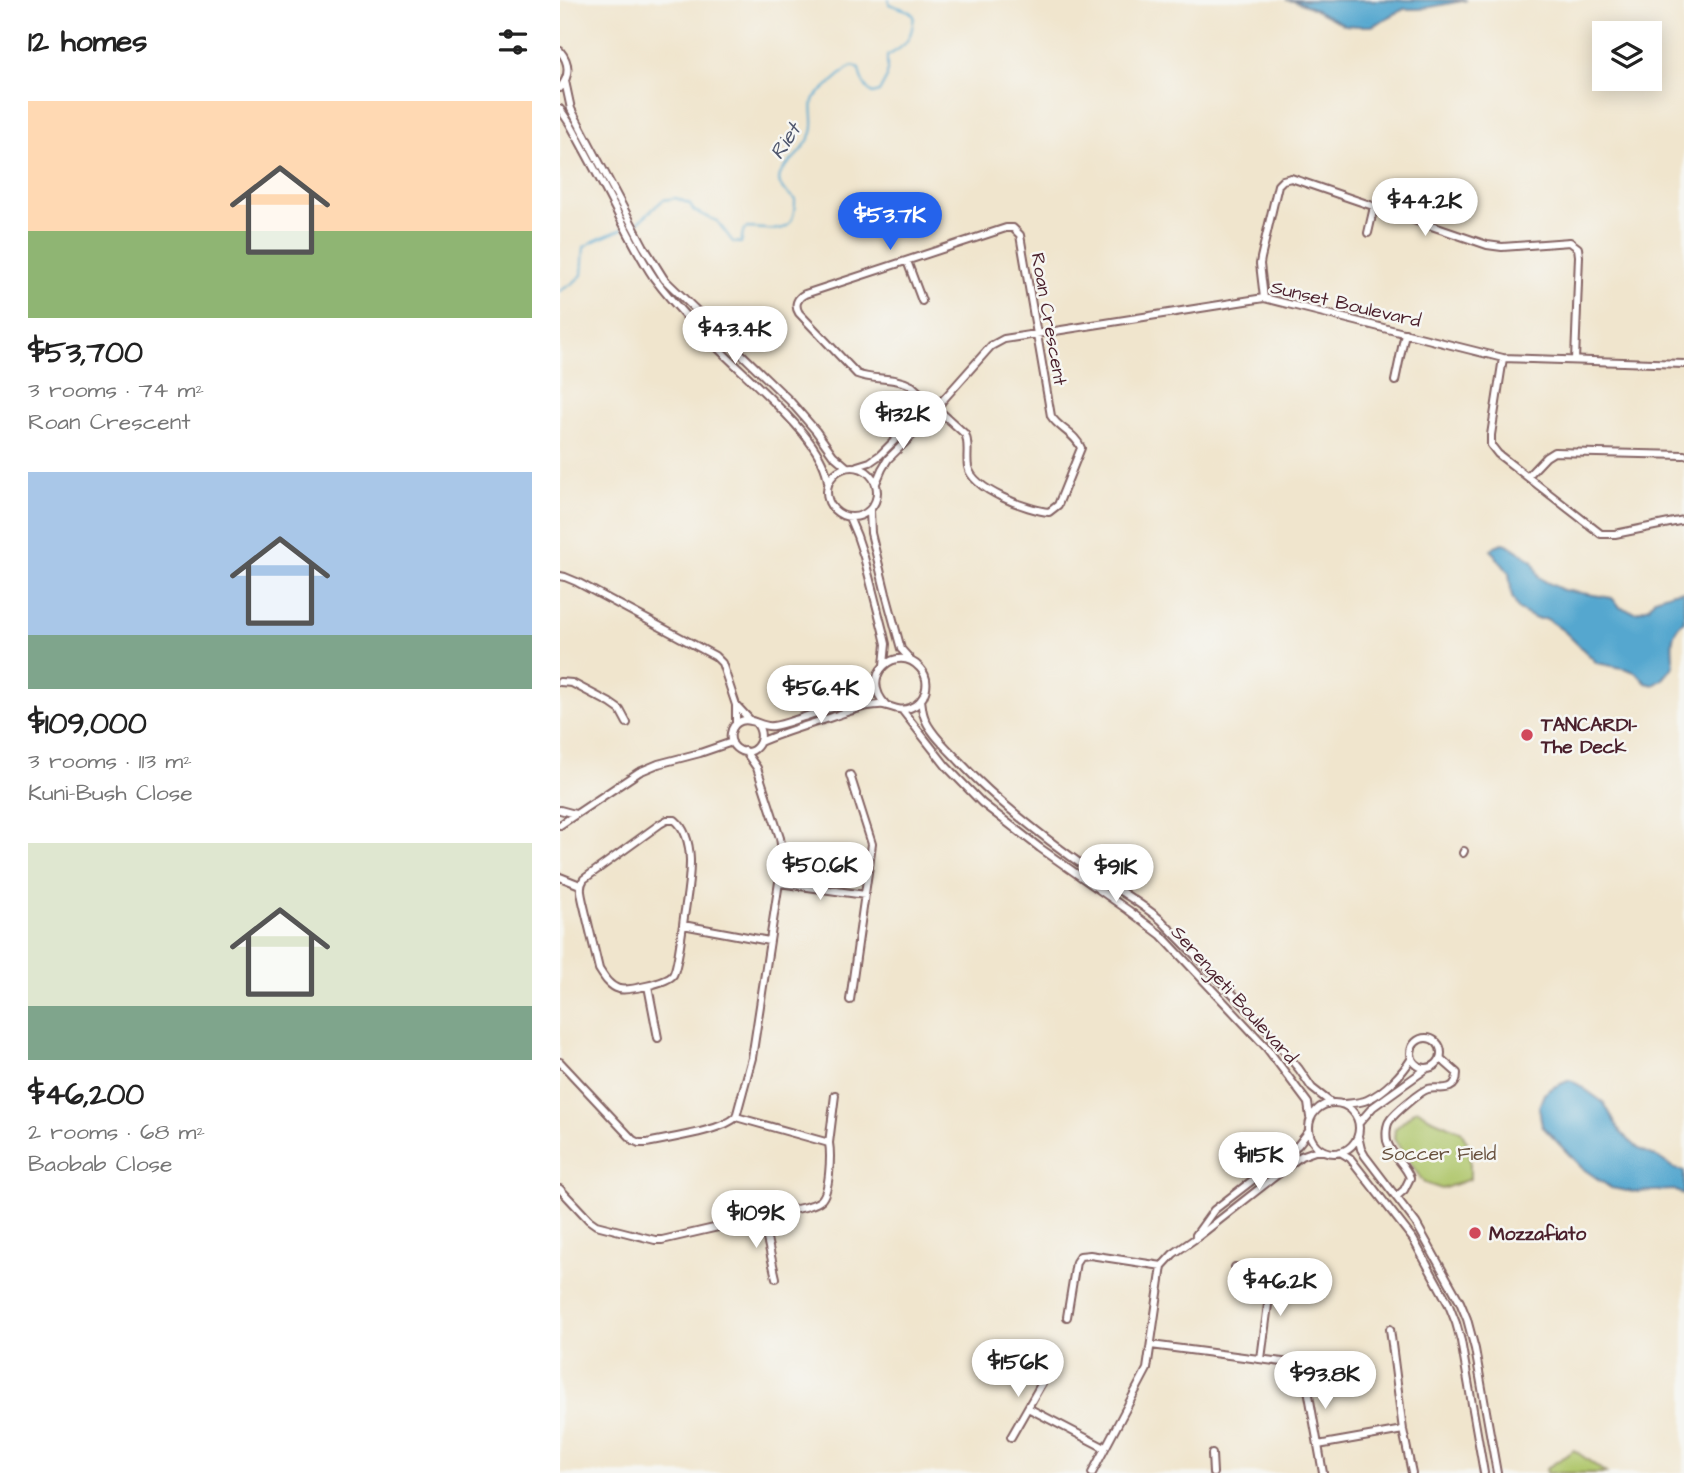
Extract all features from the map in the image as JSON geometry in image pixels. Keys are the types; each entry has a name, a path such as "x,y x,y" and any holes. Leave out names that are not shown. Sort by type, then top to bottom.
{"street":[{"path":"560,51 568,69 560,88"},
{"path":"565,81 572,109 653,276 676,304 790,418 823,462 827,471 827,499 837,513 849,517 862,516 870,511 878,496 876,483 863,469 847,467 839,470 828,482"},
{"path":"560,109 601,173"},
{"path":"1264,298 1260,264 1278,185 1291,178 1494,247 1564,242 1575,244 1579,256 1574,360"},
{"path":"1368,233 1374,207"},
{"name":"Roan Crescent","path":"931,404 905,382 857,374 799,313 796,305 798,299 806,294 1006,228 1013,228 1020,235 1051,416 1061,428 1078,440 1081,448 1058,505 1049,512 1038,511 986,488 968,467 965,433 937,410"},
{"path":"641,248 664,279 790,401 833,455 847,467"},
{"path":"906,261 922,301"},
{"name":"Sunset Boulevard","path":"937,410 991,346 1004,339 1264,298 1503,358 1684,365"},
{"path":"1395,381 1405,333"},
{"path":"1503,358 1491,435 1491,445 1498,454 1601,534 1615,534 1684,520"},
{"path":"855,467 873,460 931,404 943,400"},
{"path":"876,483 888,459 937,410 931,404"},
{"path":"906,429 913,435"},
{"path":"1528,476 1554,452 1684,455"},
{"path":"870,511 871,533 901,649 923,672 926,680 921,700 911,708 894,709 886,705 876,691 877,674 895,660 911,661"},
{"path":"849,517 860,546 883,631 886,644 884,666"},
{"path":"560,576 577,582 715,656 722,663 736,705 736,723 731,731 732,742 736,748 752,750 759,744 811,723 862,707 886,705"},
{"path":"560,682 572,683 610,703 620,710 627,723"},
{"path":"736,723 746,720 774,726 852,702 875,684"},
{"name":"Serengeti Boulevard","path":"921,700 924,716 946,747 990,793 1161,920 1259,1021 1312,1088 1330,1102"},
{"path":"736,705 761,732 757,768"},
{"name":"Serengeti Boulevard","path":"902,710 946,766 982,803 1161,935 1266,1047 1307,1103 1310,1117"},
{"path":"809,715 811,723"},
{"path":"561,822 639,772 732,742"},
{"path":"560,1062 630,1137 639,1143 716,1127 731,1122 736,1117 752,1058 783,856 757,768 745,751"},
{"path":"850,775 872,844 850,1000"},
{"path":"560,810 575,814"},
{"path":"675,820 683,831 690,855 682,925 673,975 666,981 648,986 622,990 614,987 599,969 580,885 584,879 660,824 675,820"},
{"path":"560,877 580,885"},
{"path":"779,883 865,895"},
{"path":"682,925 769,941"},
{"path":"648,986 658,1038"},
{"path":"1324,1151 1313,1142 1309,1132 1310,1117 1321,1105 1330,1102 1345,1104 1363,1101 1375,1095 1403,1071 1412,1058 1413,1046 1420,1040 1429,1038 1437,1043 1440,1047 1440,1058 1434,1066 1411,1078 1373,1107 1359,1123"},
{"path":"1412,1058 1419,1066 1428,1068"},
{"path":"1396,1197 1404,1190 1410,1178 1389,1146 1388,1125 1424,1091 1453,1085 1457,1073 1440,1058"},
{"path":"560,1189 596,1225 655,1240 813,1205 824,1197 827,1184 835,1095"},
{"path":"1345,1104 1356,1115 1359,1123 1358,1136 1365,1156 1427,1241 1467,1319 1475,1349 1497,1473"},
{"path":"736,1117 829,1143"},
{"path":"1193,1240 1209,1216 1222,1203 1298,1144 1309,1132"},
{"path":"1092,1473 1147,1369 1162,1266 1173,1254 1301,1156 1315,1151 1340,1152 1352,1146 1358,1136"},
{"path":"1340,1152 1350,1158 1413,1238 1448,1303 1461,1341 1484,1473"},
{"path":"1243,1187 1250,1196"},
{"path":"1222,1203 1229,1213"},
{"path":"762,1217 776,1278"},
{"path":"1067,1317 1076,1262 1080,1256 1090,1255 1162,1266"},
{"path":"1234,1267 1322,1278"},
{"path":"1261,1359 1272,1273"},
{"path":"1390,1329 1403,1430 1412,1473"},
{"path":"1152,1345 1293,1363 1301,1367 1306,1378 1323,1473"},
{"path":"1011,1437 1047,1374"},
{"path":"1028,1408 1105,1448"},
{"path":"1318,1445 1403,1430"},
{"path":"1212,1454 1213,1473"}],"green space":[{"name":"Soccer Field","path":"1417,1109 1430,1118 1461,1131 1470,1147 1470,1179 1442,1189 1424,1183 1394,1139 1395,1129"},
{"path":"1574,1450 1606,1473 1547,1473 1546,1469"}],"water":[{"path":"1286,0 1467,0 1420,9 1404,9 1372,26 1359,26 1345,25 1308,6"},
{"path":"1502,543 1533,561 1539,577 1546,582 1563,590 1612,598 1621,608 1636,612 1649,607 1655,598 1684,591 1684,621 1676,630 1673,641 1674,666 1654,685 1646,683 1637,673 1597,663 1565,632 1547,619 1536,619 1519,610 1512,597 1509,573 1491,550"},
{"path":"1570,1080 1604,1103 1621,1133 1639,1149 1675,1169 1684,1171 1684,1195 1674,1190 1633,1192 1611,1188 1582,1168 1542,1126 1539,1107 1544,1094"}],"waterway":[{"name":"Riet","path":"636,224 663,200 676,198 690,204 694,211 717,221 733,242 741,243 746,228 781,229 787,226 794,212 795,200 784,190 779,180 811,135 814,98 853,66 859,69 863,83 870,91 873,94 879,92 887,77 887,56 904,45 910,36 914,16 909,11 889,4 889,0"},
{"name":"Riet","path":"560,291 582,275 584,247 622,229"}],"place":[{"name":"TANCARDI- The Deck","path":"1527,735"},
{"name":"Mozzafiato","path":"1475,1233"}]}
